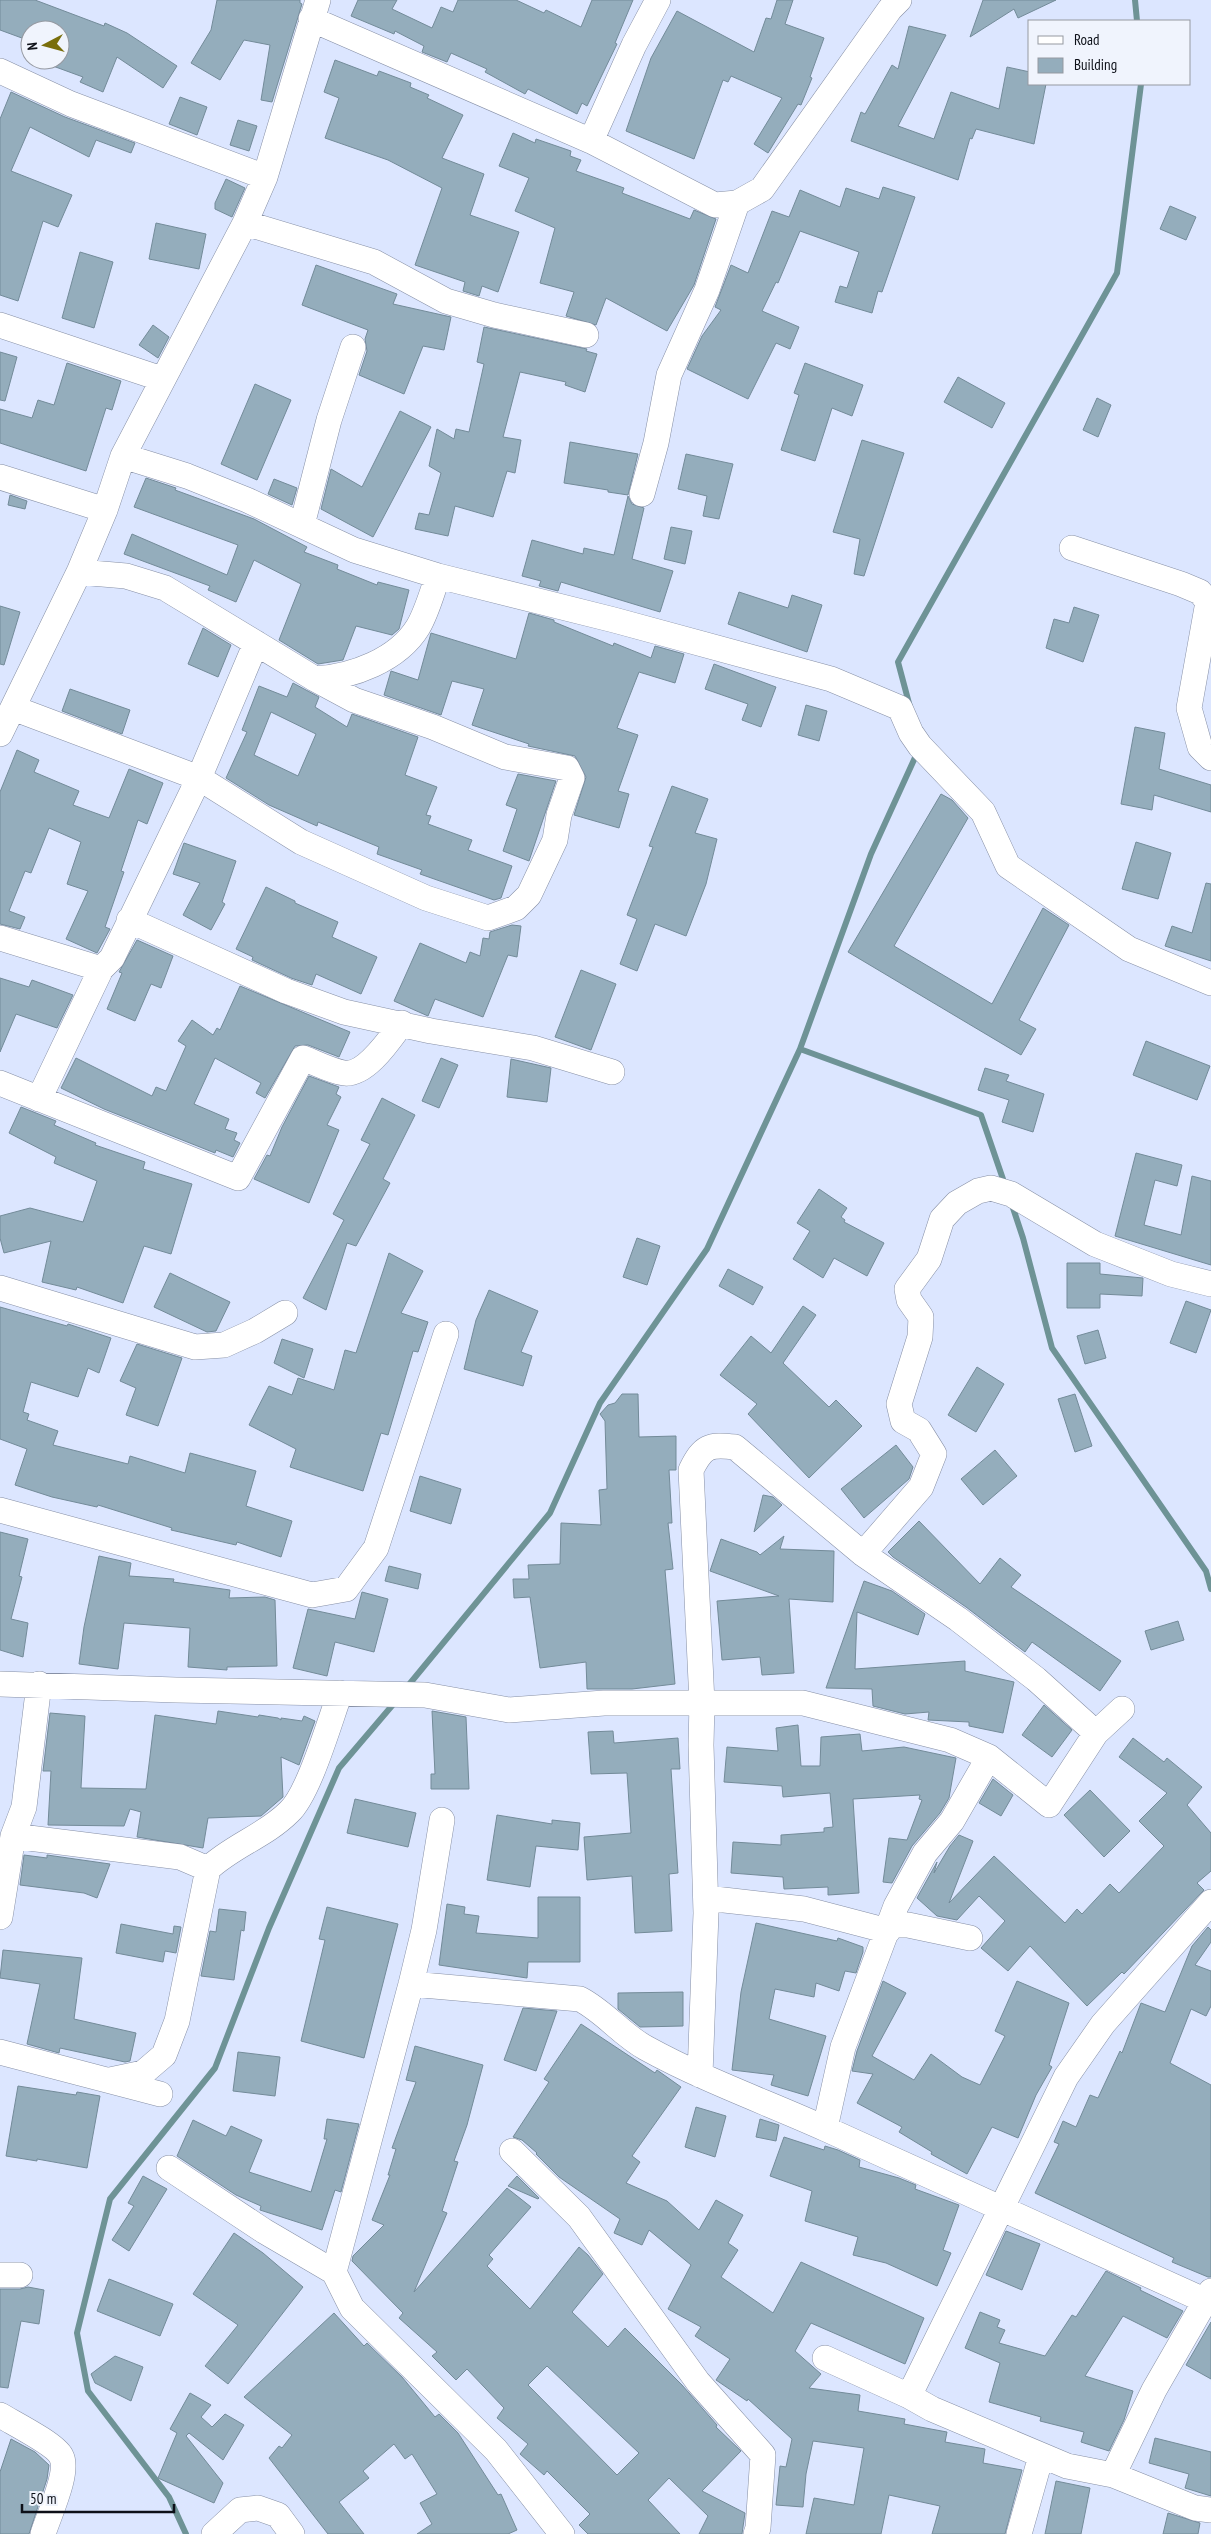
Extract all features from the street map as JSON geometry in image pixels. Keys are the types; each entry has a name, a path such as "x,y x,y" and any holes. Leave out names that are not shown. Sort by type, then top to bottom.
{"street":[{"path":"591,141 634,45 658,0"},
{"path":"0,734 79,572 105,510 122,456 245,223 265,176 314,10 591,141 715,205 738,203 762,189 890,9 899,0"},
{"path":"0,71 70,104 265,176"},
{"path":"642,494 656,443 669,375 707,290 738,203"},
{"path":"245,223 374,262 446,301 494,315 586,335"},
{"path":"0,325 162,379"},
{"path":"302,525 329,420 353,348"},
{"path":"122,456 187,476 302,525 354,550 438,576 831,679 892,704 920,746 983,812 1008,866 1129,949 1211,983"},
{"path":"0,477 105,510"},
{"path":"1072,548 1180,584 1200,592 1208,602 1189,708 1200,747 1211,758"},
{"path":"13,708 199,778 301,842 426,898 488,918 516,908 529,895 555,840 558,815 572,778 566,768 505,757 433,727 354,700 315,679 165,588 126,576 79,572"},
{"path":"315,679 333,678 363,669 400,649 418,626 438,576"},
{"path":"39,1099 101,969 112,958 199,778 256,642"},
{"path":"129,920 286,991 344,1012 440,1033 533,1048 612,1072"},
{"path":"0,938 101,969"},
{"path":"0,1083 238,1178 304,1058 345,1074 359,1071 368,1065 402,1024"},
{"path":"864,1554 921,1487 934,1454 919,1430 903,1421 899,1404 920,1337 921,1317 909,1300 907,1290 929,1259 942,1219 957,1203 978,1191 991,1188 1010,1194 1095,1244 1171,1274 1211,1284"},
{"path":"0,1288 195,1347 224,1345 254,1331 285,1313"},
{"path":"0,1510 312,1594 346,1589 376,1548 446,1334"},
{"path":"700,2075 706,1898 701,1745 702,1703 692,1470 700,1452 716,1445 735,1447 864,1554 958,1619 1036,1679 1096,1733"},
{"path":"0,1684 425,1695 509,1710 604,1703 803,1703 950,1740 989,1757 1049,1805 1096,1733 1122,1709"},
{"path":"0,1917 13,1836 24,1807 39,1684"},
{"path":"110,2080 143,2073 164,2054 177,2021 208,1869 222,1856 263,1834 291,1811 310,1776 340,1692"},
{"path":"825,2128 843,2047 896,1906 926,1853 952,1821 989,1757"},
{"path":"334,2272 424,1930 442,1820"},
{"path":"13,1836 180,1857 208,1869"},
{"path":"706,1898 804,1909 889,1928 908,1925 970,1938"},
{"path":"908,2396 1000,2209 1027,2160 1066,2077 1103,2024 1211,1902"},
{"path":"411,1984 580,1999 594,2006 621,2032 645,2048 700,2075 825,2128 1000,2209 1208,2296 1154,2390 1113,2475"},
{"path":"0,2052 160,2094"},
{"path":"512,2152 579,2217 698,2382 763,2455 760,2532"},
{"path":"169,2168 264,2231 334,2272 352,2308 496,2450 562,2534"},
{"path":"824,2358 908,2396 932,2409 1041,2456 1067,2466 1113,2475 1195,2508 1211,2510"},
{"path":"0,2415 54,2448 62,2456 64,2471 42,2534"},
{"path":"1019,2534 1041,2456"},
{"path":"214,2534 240,2510 258,2508 278,2515 292,2534"}],"building":[{"path":"0,0 35,0 104,26 105,23 127,33 177,66 163,88 117,57 103,92 80,82 83,77 64,70 70,70 70,20 20,20 20,37 0,30"},
{"path":"217,0 300,0 302,4 272,102 261,100 270,45 244,40 220,80 191,63 211,30"},
{"path":"358,0 397,0 392,9 432,28 441,7 453,12 458,0 516,0 544,13 546,10 581,27 592,0 633,0 615,43 617,44 587,106 582,103 577,114 528,89 525,94 485,72 487,69 451,53 447,62 422,52 424,46 395,31 394,34 351,16"},
{"path":"777,0 793,0 785,24 824,38 810,77 812,78 801,105 798,104 768,153 754,144 782,98 731,76 728,82 723,80 694,159 626,131 651,58 677,11 754,52 766,18 771,19"},
{"path":"983,0 1056,0 1018,18 1014,9 970,37"},
{"path":"909,26 946,35 898,126 934,139 951,92 999,109 1007,67 1028,72 1028,85 1046,85 1034,144 976,129 972,139 970,138 958,180 851,141 861,112 865,114 892,65 898,69"},
{"path":"335,60 377,76 379,71 411,83 410,87 429,95 427,98 463,115 442,158 484,174 470,215 519,232 498,292 482,286 479,296 463,291 465,282 415,265 442,188 388,160 325,138 339,98 324,92"},
{"path":"11,92 65,117 135,143 131,153 96,140 89,157 30,127 11,171 72,195 58,227 43,221 18,301 0,295 0,119"},
{"path":"180,97 207,107 197,135 169,124"},
{"path":"238,120 257,126 249,151 230,145"},
{"path":"513,133 535,143 536,139 571,151 570,156 581,160 576,171 624,188 622,193 690,219 694,210 716,219 694,285 667,331 606,298 596,325 566,316 574,292 540,283 555,228 515,211 529,178 499,166"},
{"path":"226,179 245,188 232,217 215,209 215,203"},
{"path":"883,187 915,197 882,292 878,291 872,313 835,302 840,286 847,288 859,252 800,231 778,283 776,282 762,311 799,327 790,349 776,343 748,399 687,369 702,336 721,310 715,307 731,265 748,273 772,211 789,217 800,190 840,207 846,188 879,199"},
{"path":"1170,206 1196,217 1186,240 1160,229"},
{"path":"156,223 206,234 199,269 149,259"},
{"path":"80,252 113,262 94,328 62,318"},
{"path":"316,265 397,294 393,304 451,317 444,350 423,346 404,394 359,375 367,351 365,339 368,330 302,305"},
{"path":"153,325 169,337 158,358 139,345"},
{"path":"484,327 587,349 586,351 597,354 585,392 565,385 566,382 520,372 503,437 521,440 515,473 507,471 493,517 455,506 448,536 415,529 419,513 429,515 441,473 429,466 437,429 454,439 456,429 469,432 484,364 477,362"},
{"path":"0,352 17,357 5,401 0,400"},
{"path":"67,363 121,381 112,410 106,408 86,471 0,443 0,409 32,418 38,400 54,405"},
{"path":"805,363 863,385 852,416 832,408 815,461 781,450 799,395 794,393"},
{"path":"958,377 1005,403 992,428 944,402"},
{"path":"255,384 291,400 257,480 221,464"},
{"path":"1097,398 1111,405 1098,437 1083,430"},
{"path":"400,411 431,427 373,537 321,509 331,469 362,487"},
{"path":"862,440 904,453 864,576 854,574 860,539 833,532"},
{"path":"570,442 638,454 628,495 564,483"},
{"path":"686,454 733,464 719,519 703,516 707,496 678,489"},
{"path":"146,478 254,519 307,547 304,552 338,565 337,569 377,585 378,582 409,590 399,629 392,635 356,626 343,660 318,664 279,640 301,584 254,560 236,602 208,590 210,586 124,554 132,534 227,575 238,545 134,507"},
{"path":"274,479 297,488 292,505 268,494"},
{"path":"10,495 27,501 25,509 8,505"},
{"path":"628,496 632,504 644,508 632,559 673,571 660,612 561,582 558,591 539,586 541,581 522,576 532,540 583,554 584,548 614,555"},
{"path":"671,527 692,531 685,564 664,559"},
{"path":"739,592 788,608 792,595 822,605 807,652 728,624"},
{"path":"0,606 20,612 4,665 0,664"},
{"path":"1074,607 1099,615 1083,662 1046,648 1054,619 1069,623"},
{"path":"529,613 554,620 554,622 613,646 614,643 651,658 655,646 684,654 675,683 639,672 617,728 638,735 618,791 629,794 619,828 574,815 586,777 575,756 528,746 529,744 472,725 484,689 452,681 441,715 384,695 391,671 418,680 431,633 516,659"},
{"path":"203,628 231,645 218,677 188,664"},
{"path":"714,664 776,687 761,727 742,720 748,704 705,689"},
{"path":"293,683 319,697 315,707 347,727 352,714 418,737 405,775 437,787 426,815 431,816 428,824 472,840 468,850 512,866 501,898 494,900 420,874 422,870 377,854 379,847 318,822 317,826 269,805 226,778 247,732 242,730 259,686 287,697","holes":["271,712 316,734 298,776 254,755"]},
{"path":"70,689 130,710 122,734 62,711"},
{"path":"806,705 827,711 819,741 798,735"},
{"path":"1135,727 1165,733 1159,769 1211,785 1211,812 1154,795 1152,810 1121,804"},
{"path":"17,750 39,760 34,772 79,791 73,805 109,818 129,769 163,783 147,824 138,820 121,871 124,872 105,927 110,929 97,953 66,939 88,891 67,884 81,842 49,828 31,873 25,871 9,911 25,917 20,929 0,924 0,792"},
{"path":"518,774 556,781 529,861 503,851 517,809 506,805"},
{"path":"672,786 708,799 695,833 717,839 706,884 686,936 655,924 637,971 620,964 637,919 627,915 653,847 649,846"},
{"path":"941,794 952,800 968,818 894,946 992,1004 1043,908 1069,925 1019,1020 1036,1029 1021,1055 848,952"},
{"path":"1136,842 1171,853 1158,899 1122,889"},
{"path":"184,843 236,861 222,902 225,904 211,930 183,915 200,883 173,874"},
{"path":"1206,883 1211,884 1211,961 1165,946 1172,926 1192,933"},
{"path":"266,887 295,901 295,903 338,922 332,937 377,957 361,994 316,974 312,985 291,978 252,960 253,957 236,949"},
{"path":"512,925 521,926 517,957 508,955 483,1017 435,999 428,1016 394,1001 420,943 466,963 470,952 480,956 483,938 489,939 490,932"},
{"path":"137,940 173,956 161,988 151,984 135,1021 107,1009 122,973 119,972"},
{"path":"581,970 616,984 591,1050 555,1037"},
{"path":"0,978 29,987 32,980 73,995 57,1028 16,1014 0,1052"},
{"path":"240,986 350,1032 339,1057 308,1045 295,1046 265,1098 256,1093 261,1083 215,1058 194,1104 229,1119 225,1129 237,1133 234,1140 240,1143 233,1157 216,1150 215,1153 104,1109 61,1088 76,1058 152,1096 156,1087 166,1091 186,1046 178,1041 192,1020 213,1035 217,1028 220,1030"},
{"path":"1146,1041 1210,1066 1197,1100 1133,1075"},
{"path":"441,1058 458,1065 439,1108 422,1101"},
{"path":"511,1059 551,1068 547,1102 507,1097"},
{"path":"985,1068 1009,1075 1006,1081 1044,1094 1033,1132 1002,1122 1009,1100 978,1090"},
{"path":"309,1076 339,1087 336,1094 341,1097 327,1125 339,1130 309,1203 254,1179 267,1155 270,1156 282,1127"},
{"path":"382,1098 415,1115 383,1179 390,1183 356,1246 347,1243 326,1310 303,1298 344,1220 333,1214 370,1144 361,1140"},
{"path":"21,1107 56,1121 54,1125 96,1143 95,1145 145,1162 143,1169 192,1184 171,1254 144,1246 123,1303 77,1287 76,1290 42,1282 51,1241 4,1253 0,1238 0,1216 30,1208 83,1222 97,1181 54,1163 56,1157 9,1133"},
{"path":"1136,1153 1182,1165 1177,1186 1155,1180 1144,1225 1181,1235 1192,1176 1211,1181 1211,1265 1115,1236"},
{"path":"819,1189 847,1208 841,1217 845,1220 844,1222 884,1243 867,1276 834,1258 823,1278 793,1259 810,1231 797,1223"},
{"path":"637,1238 660,1246 647,1285 623,1277"},
{"path":"389,1253 423,1271 401,1313 428,1322 418,1352 413,1351 388,1435 381,1433 363,1491 290,1467 296,1449 249,1425 269,1386 292,1395 298,1378 334,1390 345,1350 356,1353"},
{"path":"1067,1263 1100,1263 1100,1274 1143,1278 1142,1296 1100,1294 1100,1308 1067,1308"},
{"path":"728,1269 763,1287 753,1305 719,1286"},
{"path":"170,1273 230,1302 216,1331 207,1332 154,1307"},
{"path":"489,1290 538,1311 521,1352 532,1356 523,1386 464,1369 476,1320"},
{"path":"1186,1301 1211,1310 1196,1353 1170,1343"},
{"path":"803,1306 816,1315 783,1363 829,1407 836,1400 862,1426 809,1478 748,1414 757,1404 720,1375 751,1336 771,1353"},
{"path":"0,1307 67,1326 68,1324 111,1338 99,1373 88,1368 78,1397 31,1382 23,1412 29,1414 27,1420 58,1431 53,1445 128,1464 130,1456 185,1473 190,1453 256,1471 246,1506 292,1521 281,1557 237,1542 236,1545 171,1530 172,1528 98,1505 97,1507 52,1497 15,1485 27,1449 0,1439"},
{"path":"1098,1330 1106,1358 1085,1364 1077,1336"},
{"path":"282,1339 313,1349 304,1378 274,1363"},
{"path":"137,1344 182,1358 158,1426 126,1415 136,1388 120,1381"},
{"path":"977,1367 1004,1384 976,1432 948,1415"},
{"path":"622,1394 638,1394 639,1437 676,1436 676,1470 669,1470 672,1523 668,1523 673,1569 665,1570 675,1684 632,1689 587,1689 586,1662 540,1668 530,1597 514,1598 513,1579 529,1579 528,1565 560,1564 561,1523 601,1525 599,1490 607,1489 605,1421 600,1414 608,1405 615,1403"},
{"path":"1075,1394 1092,1446 1075,1452 1058,1399"},
{"path":"896,1445 913,1467 909,1479 864,1518 841,1489"},
{"path":"995,1450 1017,1476 983,1505 961,1479"},
{"path":"420,1476 461,1489 451,1524 410,1511"},
{"path":"763,1495 773,1497 782,1505 754,1532"},
{"path":"919,1521 980,1584 1000,1558 1021,1575 1011,1587 1121,1661 1100,1691 1032,1642 1025,1652 966,1607 893,1557 888,1552"},
{"path":"0,1532 28,1539 19,1576 22,1577 11,1619 28,1623 23,1657 0,1650"},
{"path":"784,1536 780,1549 834,1551 833,1602 789,1599 794,1673 762,1675 760,1657 722,1660 717,1601 779,1596 710,1571 721,1539 757,1552 760,1555"},
{"path":"99,1556 131,1563 129,1576 174,1579 173,1582 230,1590 229,1598 265,1597 275,1600 277,1666 227,1667 227,1670 188,1667 190,1628 124,1623 118,1669 79,1664 84,1627"},
{"path":"389,1566 421,1574 418,1589 385,1581"},
{"path":"864,1581 892,1591 925,1614 918,1635 857,1612 855,1669 965,1661 965,1671 1014,1682 1003,1733 969,1726 969,1722 928,1720 929,1712 905,1714 873,1706 872,1689 826,1688"},
{"path":"362,1592 388,1599 374,1652 335,1642 327,1676 293,1668 308,1609 355,1619"},
{"path":"1178,1621 1184,1640 1151,1650 1145,1631"},
{"path":"1044,1705 1072,1730 1052,1757 1022,1735"},
{"path":"218,1711 258,1717 259,1715 281,1720 281,1718 302,1721 304,1716 315,1721 299,1765 281,1757 283,1797 261,1816 208,1818 203,1848 137,1837 141,1812 130,1809 124,1826 48,1825 51,1771 43,1771 50,1713 85,1716 81,1788 146,1789 155,1715 216,1724"},
{"path":"432,1711 466,1717 469,1789 431,1789 431,1774 435,1774"},
{"path":"798,1725 801,1766 820,1766 821,1737 860,1734 862,1751 904,1747 956,1758 949,1798 940,1813 912,1846 892,1883 883,1882 889,1838 907,1840 922,1800 919,1799 920,1795 853,1799 859,1893 828,1895 828,1887 784,1889 783,1877 731,1873 733,1842 781,1845 781,1835 824,1832 824,1828 833,1827 830,1793 783,1797 782,1786 724,1782 727,1747 778,1751 776,1728"},
{"path":"613,1731 614,1743 678,1738 680,1769 671,1769 678,1873 669,1874 672,1931 635,1933 632,1876 587,1880 584,1837 631,1833 627,1773 591,1774 588,1732"},
{"path":"1133,1738 1164,1762 1167,1758 1202,1787 1187,1805 1211,1833 1211,1871 1197,1883 1204,1890 1124,1974 1122,1972 1087,2006 1030,1946 1008,1971 981,1948 1005,1921 979,1896 957,1920 937,1916 917,1898 937,1862 934,1873 959,1835 973,1841 949,1903 994,1856 1065,1923 1077,1909 1082,1914 1110,1884 1119,1893 1164,1846 1139,1821 1167,1793 1119,1757"},
{"path":"993,1779 1013,1795 1001,1816 979,1803"},
{"path":"1090,1790 1130,1831 1104,1857 1064,1815"},
{"path":"355,1799 416,1813 408,1847 347,1833"},
{"path":"497,1815 552,1824 552,1820 580,1823 578,1850 536,1846 530,1887 487,1880"},
{"path":"24,1855 47,1858 47,1855 110,1864 97,1898 84,1893 20,1885"},
{"path":"538,1897 580,1897 580,1962 528,1962 527,1978 439,1965 447,1904 465,1907 464,1914 479,1916 476,1933 538,1938"},
{"path":"327,1907 398,1924 364,2058 301,2041 325,1940 319,1939"},
{"path":"219,1909 246,1912 244,1931 241,1930 234,1980 201,1976 210,1931 216,1932"},
{"path":"756,1923 837,1941 838,1938 863,1947 856,1973 845,1971 839,1991 816,1983 814,1997 775,1989 769,2019 826,2036 808,2096 771,2085 774,2075 732,2070 741,1992"},
{"path":"121,1924 173,1934 174,1926 181,1927 176,1953 165,1951 163,1962 116,1953"},
{"path":"1208,1927 1211,1930 1211,1942 1195,1965 1211,1971 1211,2006 1206,2016 1191,2009 1170,2063 1211,2085 1211,2277 1172,2262 1174,2258 1035,2193 1059,2144 1054,2142 1063,2121 1076,2127 1090,2095 1098,2098 1120,2051 1122,2053 1141,2003 1165,2012 1192,1946"},
{"path":"3,1950 82,1958 74,2019 136,2033 130,2061 125,2062 60,2048 59,2053 27,2044 40,1984 0,1978"},
{"path":"883,1981 906,1993 872,2056 914,2080 931,2054 962,2077 980,2085 1005,2036 995,2031 1017,1981 1069,2003 1049,2065 1052,2067 1036,2095 1018,2138 992,2127 967,2174 931,2154 932,2152 899,2132 902,2127 857,2103 873,2074 852,2071 857,2051"},
{"path":"683,1992 683,2026 640,2027 618,2009 618,1993"},
{"path":"523,2008 557,2011 536,2071 504,2060"},
{"path":"581,2024 655,2073 657,2070 681,2087 632,2156 640,2162 626,2183 667,2201 699,2230 716,2200 743,2215 728,2243 738,2250 721,2277 773,2313 801,2262 924,2318 905,2364 811,2323 795,2351 821,2374 809,2388 860,2395 858,2411 905,2419 904,2424 947,2432 945,2442 985,2449 983,2463 1022,2470 1005,2534 932,2534 940,2506 889,2495 881,2534 806,2534 814,2498 854,2505 864,2448 813,2441 806,2474 803,2507 776,2505 780,2466 786,2467 792,2439 748,2399 747,2401 716,2380 730,2359 695,2336 701,2327 668,2309 691,2265 649,2230 642,2245 614,2233 620,2219 559,2177 537,2153 522,2140 513,2137 549,2082 544,2079"},
{"path":"415,2046 483,2065 467,2125 454,2161 458,2162 442,2211 447,2213 414,2292 507,2188 531,2207 489,2255 493,2259 487,2266 530,2309 579,2247 588,2255 603,2274 572,2312 608,2347 625,2328 682,2385 717,2425 716,2427 741,2451 702,2491 745,2513 742,2534 699,2534 708,2516 669,2478 648,2500 680,2534 588,2534 579,2525 590,2514 547,2471 544,2475 520,2454 528,2444 497,2418 504,2408 467,2369 456,2380 432,2356 437,2352 399,2318 403,2313 352,2261 353,2256 384,2225 372,2220 390,2175 388,2175 396,2149 392,2148 416,2082 406,2080","holes":["547,2366 639,2453 617,2475 528,2385"]},
{"path":"238,2052 280,2057 275,2096 233,2091"},
{"path":"18,2086 76,2095 77,2092 100,2096 87,2168 37,2159 37,2161 6,2156"},
{"path":"696,2107 726,2116 715,2157 685,2147"},
{"path":"327,2119 359,2124 341,2192 335,2190 322,2230 260,2210 261,2206 236,2195 177,2156 193,2120 226,2136 231,2126 262,2140 249,2172 311,2192 327,2139 324,2139"},
{"path":"760,2119 779,2125 776,2141 756,2137"},
{"path":"784,2137 824,2150 825,2146 838,2150 860,2160 859,2167 899,2178 916,2185 915,2189 959,2205 943,2250 951,2253 937,2286 886,2263 853,2255 858,2237 805,2221 812,2191 770,2176"},
{"path":"143,2176 167,2189 129,2251 112,2240 134,2206 128,2203"},
{"path":"517,2176 539,2198 538,2199 508,2186"},
{"path":"1006,2231 1040,2244 1022,2290 986,2275"},
{"path":"234,2233 263,2253 303,2287 228,2384 205,2366 238,2325 193,2294"},
{"path":"1106,2271 1183,2311 1167,2338 1123,2316 1085,2376 1133,2391 1124,2420 1109,2451 1081,2442 1084,2432 1040,2421 1041,2417 989,2402 1000,2363 965,2348 980,2312 1000,2320 997,2327 1005,2330 999,2343 1045,2356 1072,2315 1076,2317"},
{"path":"109,2279 173,2304 160,2336 97,2311"},
{"path":"28,2287 44,2290 39,2324 21,2321 8,2388 0,2387 0,2289"},
{"path":"334,2313 364,2346 367,2343 402,2377 435,2417 439,2414 458,2433 498,2495 501,2494 517,2530 508,2534 417,2534 432,2524 420,2503 437,2494 412,2454 405,2459 394,2444 363,2471 369,2478 339,2502 364,2534 328,2534 269,2458 279,2446 282,2448 292,2435 244,2397"},
{"path":"1211,2322 1211,2379 1186,2365"},
{"path":"115,2356 143,2367 131,2401 95,2383 91,2374"},
{"path":"190,2393 211,2405 201,2417 212,2427 225,2414 244,2425 223,2460 189,2433 186,2436 223,2483 214,2503 158,2478 177,2433 170,2429"},
{"path":"1155,2438 1211,2452 1211,2496 1185,2488 1189,2474 1149,2463"},
{"path":"11,2439 35,2452 49,2465 47,2479 29,2534 0,2534 0,2472"},
{"path":"1056,2481 1090,2488 1081,2534 1045,2534"},
{"path":"1168,2513 1200,2523 1198,2534 1163,2534"}],"waterway":[{"path":"1135,0 1137,20"},
{"path":"910,707 898,662 1117,273 1141,85"},
{"path":"407,1687 550,1513 600,1403 707,1249 800,1049 871,854 918,751"},
{"path":"800,1049 981,1115 1005,1185"},
{"path":"1011,1202 1023,1238 1052,1348 1206,1571 1211,1589"},
{"path":"186,2534 169,2497 88,2391 77,2333 110,2199 215,2068 269,1928 339,1768 396,1701"}]}
